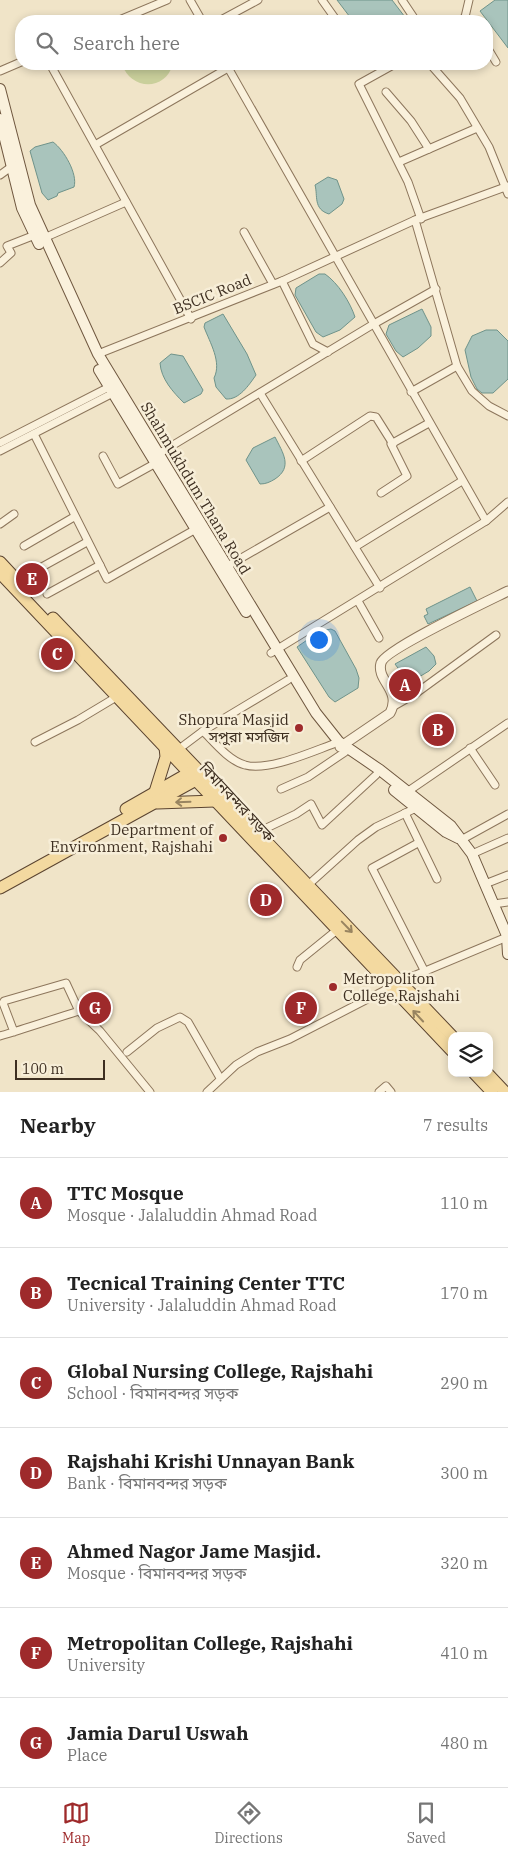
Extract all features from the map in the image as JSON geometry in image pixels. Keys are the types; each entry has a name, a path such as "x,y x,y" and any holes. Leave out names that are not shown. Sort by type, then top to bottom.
{"main road":[{"name":"Shahmukhdum Thana Road","path":"0,89 39,237 114,388 274,651 340,746 407,792 451,826 472,854 508,937 508,954"},
{"name":"Shahmukhdum Thana Road","path":"0,119 22,208 39,237 114,388"},
{"name":"Shahmukhdum Thana Road","path":"156,458 196,529 224,569"},
{"name":"বিমানবন্দর সড়ক","path":"0,562 179,749 306,886 448,1047"},
{"name":"বিমানবন্দর সড়ক","path":"0,573 337,930 448,1032"},
{"name":"Shahmukhdum Thana Road","path":"274,651 307,712 340,746 446,832 461,840"},
{"path":"154,798 166,757 165,747"},
{"path":"0,879 192,777"},
{"path":"0,888 154,798 215,801"},
{"path":"478,1077 491,1091"},
{"path":"491,1077 505,1092"}],"street":[{"path":"131,15 167,0"},
{"path":"190,0 199,15"},
{"path":"231,15 258,0"},
{"path":"322,0 333,15"},
{"path":"402,0 412,15"},
{"path":"466,13 468,0"},
{"path":"493,57 496,62"},
{"path":"0,71 15,65"},
{"path":"53,70 191,319"},
{"path":"95,145 220,70"},
{"path":"229,70 372,325 486,521"},
{"path":"384,70 358,84 399,162 418,220 457,366 472,392 489,406 508,416"},
{"name":"BSCIC Road","path":"98,354 191,319 282,281 418,220 507,190 489,147 460,98 435,70"},
{"path":"386,92 411,121 429,149"},
{"path":"399,162 477,128"},
{"path":"0,175 11,167"},
{"path":"0,263 11,253 7,246 39,237 126,202"},
{"path":"244,232 273,284"},
{"path":"282,281 313,344 328,352"},
{"path":"102,456 118,484 260,393 372,325 436,289"},
{"path":"411,392 457,366"},
{"path":"0,452 114,388"},
{"path":"0,443 114,388"},
{"path":"260,393 380,588"},
{"path":"302,461 370,416 376,418 393,444 407,476 381,493"},
{"path":"393,444 429,423"},
{"path":"34,434 74,517 107,579 196,529"},
{"path":"355,547 462,480"},
{"path":"274,651 380,588 486,521 508,502"},
{"path":"224,569 330,506"},
{"path":"0,524 14,514"},
{"path":"24,546 74,517"},
{"path":"40,568 87,542"},
{"path":"47,594 100,565"},
{"path":"281,789 308,777 340,746 390,713 394,706 394,696 380,669 381,662 386,657 415,638 508,592"},
{"path":"358,601 379,638"},
{"path":"394,706 415,694 496,635"},
{"path":"179,749 203,731 288,680"},
{"path":"35,742 78,720 118,696"},
{"path":"407,792 508,723"},
{"path":"203,731 222,749 244,765 264,766 340,746"},
{"path":"470,748 495,785"},
{"path":"256,833 296,814 311,804 322,825 376,775"},
{"path":"306,886 358,840 376,827 416,808"},
{"path":"405,813 437,879"},
{"path":"461,840 508,814"},
{"path":"472,854 508,838"},
{"path":"418,843 372,868 425,972"},
{"path":"485,884 508,875"},
{"path":"494,904 508,902"},
{"path":"297,967 300,960 337,930"},
{"path":"208,1092 220,1078 257,1052 290,1040 395,985 508,937"},
{"path":"14,1032 2,1003 66,983 79,1011 100,1031 150,1092"},
{"path":"0,1036 79,1011"},
{"path":"127,1052 156,1028 180,1018 188,1022 220,1078"},
{"path":"379,1092 386,1086 391,1092"}],"green space":[{"path":"125,70 170,70 163,79 148,84 132,79"}],"water":[{"path":"337,0 392,0 403,15 348,15"},
{"path":"495,0 508,0 508,48 493,28 493,15 483,15 480,11"},
{"path":"53,142 69,163 75,182 74,187 58,193 57,196 48,200 42,193 30,151 35,147"},
{"path":"328,177 337,180 344,199 342,204 329,214 318,206 315,185"},
{"path":"319,274 325,274 339,288 347,299 355,317 340,330 323,337 316,332 295,295 296,288"},
{"path":"422,309 431,327 431,336 418,348 403,357 396,351 386,334 389,325"},
{"path":"223,314 247,354 256,375 247,387 231,399 226,399 216,387 214,378 217,366 216,359 204,327 205,323"},
{"path":"486,330 497,330 508,341 508,379 493,393 482,393 477,389 471,377 465,350 472,336"},
{"path":"171,354 183,356 203,390 201,394 184,403 168,385 161,369 160,363"},
{"path":"275,437 285,459 284,470 275,479 268,483 260,484 246,460 253,448"},
{"path":"470,587 477,601 428,624 424,616 428,614 426,609"},
{"path":"331,629 335,631 359,678 358,688 335,702 329,697 297,647 320,631"},
{"path":"426,647 434,656 436,664 429,671 409,683 395,664"}],"place":[{"name":"Ahmed Nagor Jame Masjid.","path":"32,579"},
{"name":"Global Nursing College, Rajshahi","path":"57,654"},
{"name":"TTC Mosque","path":"405,685"},
{"name":"Shopura Masjid সপুরা মসজিদ","path":"299,728"},
{"name":"Tecnical Training Center TTC","path":"438,730"},
{"name":"Department of Environment, Rajshahi","path":"223,838"},
{"name":"Rajshahi Krishi Unnayan Bank","path":"266,900"},
{"name":"Metropoliton College,Rajshahi","path":"333,987"},
{"name":"Jamia Darul Uswah","path":"95,1008"},
{"name":"Metropolitan College, Rajshahi","path":"301,1008"}]}
